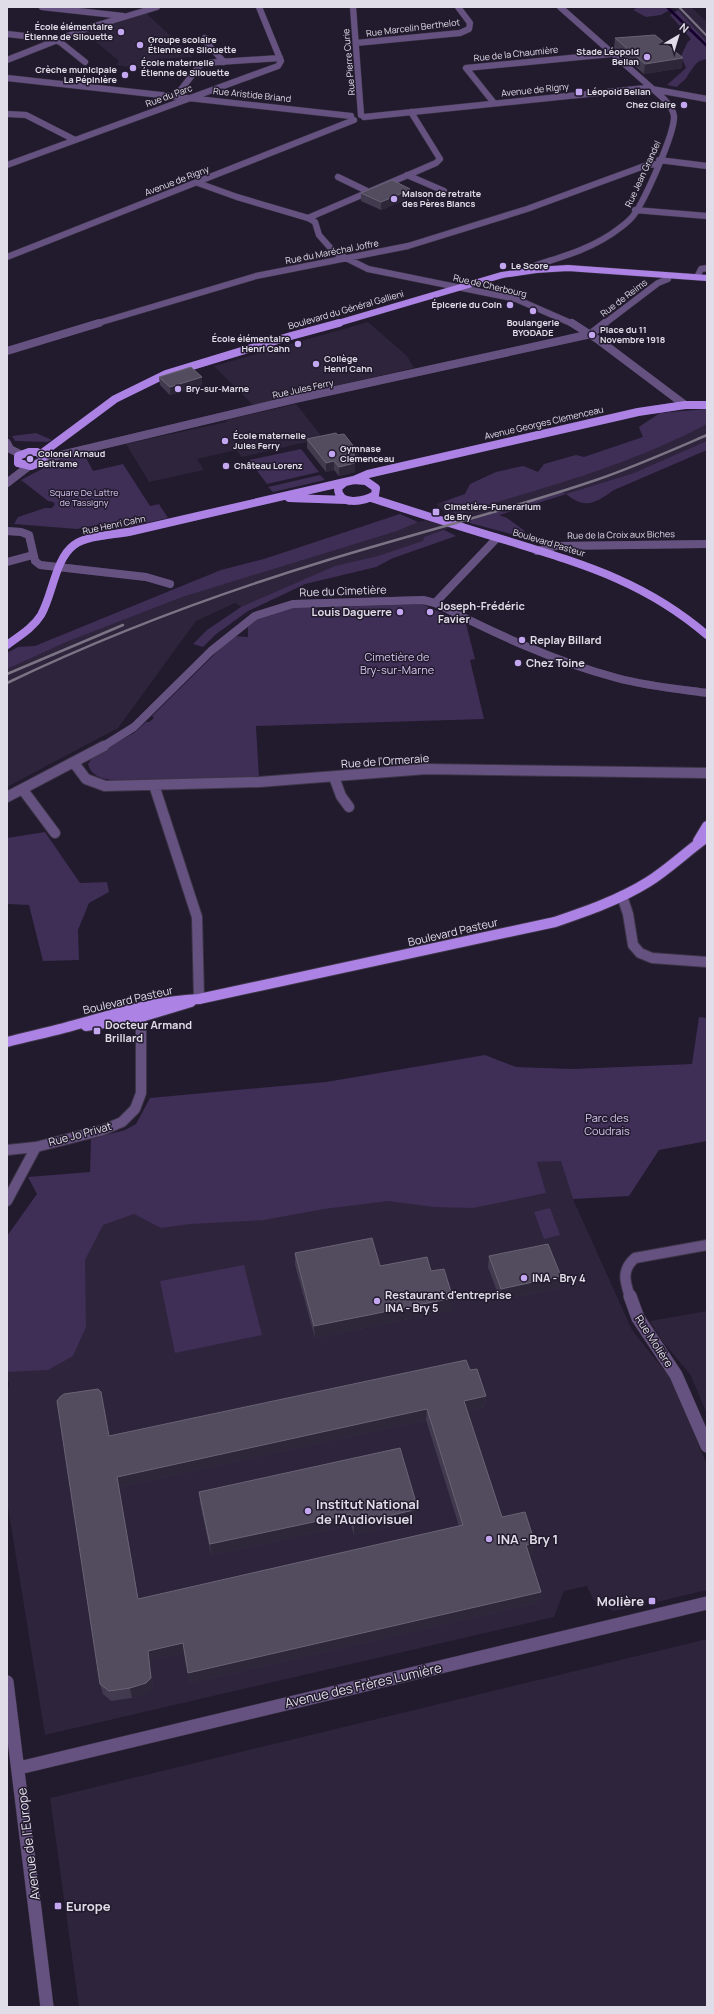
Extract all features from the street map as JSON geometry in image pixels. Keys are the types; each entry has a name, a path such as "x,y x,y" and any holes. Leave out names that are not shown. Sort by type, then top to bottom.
{"main road":[{"name":"Boulevard du Général Gallieni","path":"28,466 37,465 42,456 115,399 166,374 502,275 536,270 568,268 658,275 658,278 666,278"},
{"path":"666,278 707,278"},
{"name":"Avenue Georges Clemenceau","path":"345,482 368,474 638,412 685,405 707,405"},
{"path":"28,466 18,463 17,459 20,454 29,452 42,456"},
{"name":"Avenue Georges Clemenceau","path":"373,484 377,478 388,470"},
{"path":"280,497 361,501 372,498 377,491 373,484 365,480 354,480"},
{"path":"280,497 345,482"},
{"path":"345,482 340,485 338,492 343,498 349,500"},
{"name":"Rue Henri Cahn","path":"7,646 28,629 40,616 47,602 62,559 68,549 82,541 130,532 280,497"},
{"name":"Boulevard Pasteur","path":"372,498 617,577 639,587 677,610 707,635"},
{"name":"Boulevard Pasteur","path":"695,846 707,826"},
{"name":"Boulevard Pasteur","path":"7,1042 64,1028 104,1024 140,1013 174,1009 199,999 555,922 580,914 622,896 661,873 707,837"}],"street":[{"path":"42,7 127,16"},
{"path":"7,60 56,41 157,7"},
{"path":"176,96 200,65 280,58 259,7"},
{"name":"Rue Pierre Curie","path":"353,7 362,116"},
{"name":"Rue Marcelin Berthelot","path":"356,43 460,33 469,29 470,23 458,7"},
{"name":"Rue Jean Grandel","path":"536,270 536,265 560,258 594,245 614,233 633,216 670,138 674,117 670,105 653,88 611,54 560,7"},
{"path":"7,34 56,41 85,62"},
{"path":"205,38 206,42 224,62"},
{"name":"Rue de la Chaumière","path":"494,103 466,68 611,54"},
{"name":"Rue du Parc","path":"7,165 276,66 280,63 280,58"},
{"name":"Rue Aristide Briand","path":"7,78 176,96 352,118"},
{"name":"Avenue de Rigny","path":"7,257 198,183 352,118 362,120 362,116 653,88 707,99"},
{"path":"198,183 237,197 308,218 440,159 411,112"},
{"path":"7,114 26,115 75,140"},
{"path":"658,162 707,166"},
{"name":"Rue du Maréchal Joffre","path":"7,351 256,276 408,246 527,209 658,162"},
{"path":"407,175 444,191"},
{"path":"338,177 367,191"},
{"path":"635,210 707,216"},
{"name":"Rue de Cherbourg","path":"308,218 315,222 319,235 326,244 343,258 368,270 516,299 566,320 590,334 685,405"},
{"path":"560,258 568,268"},
{"path":"697,277 701,270 707,268"},
{"name":"Rue de Reims","path":"590,334 666,278"},
{"name":"Rue Jules Ferry","path":"42,456 590,334"},
{"path":"7,444 10,448 20,454"},
{"path":"7,482 28,466"},
{"path":"7,531 20,532 29,535 35,561 40,565 146,577 170,584"},
{"path":"435,603 497,538"},
{"name":"Rue de la Croix aux Biches","path":"537,551 556,546 707,544"},
{"path":"7,562 33,555"},
{"name":"Rue du Cimetière","path":"7,798 122,736 134,727 211,651 255,616 293,604 423,600 435,603 533,649 601,673 639,683 707,693"},
{"name":"Rue de l'Ormeraie","path":"74,763 84,778 93,783 106,786 259,782 426,769 707,773"},
{"path":"334,777 341,796 349,807"},
{"path":"154,785 197,916 199,999"},
{"path":"22,790 55,833"},
{"path":"622,896 628,914 633,945 640,953 652,958 707,962"},
{"name":"Rue Jo Privat","path":"7,1150 36,1147 103,1130 122,1122 135,1109 141,1093 140,1013"},
{"name":"Rue Jo Privat","path":"7,1201 36,1147"},
{"name":"Rue Molière","path":"707,1245 635,1258 628,1264 625,1272 626,1283 638,1318 676,1375 707,1446"},
{"name":"Avenue des Frères Lumière","path":"19,1768 707,1603"},
{"name":"Avenue de l'Europe","path":"7,1682 19,1768 47,2007"}],"shaded area":[{"path":"668,7 691,7 707,22 707,42 678,10"},
{"name":"Groupe scolaire Étienne de Silouette","path":"146,13 193,57 157,59 148,70 116,65 119,61 85,33"},
{"name":"Collège Henri Cahn","path":"368,322 407,356 414,368 272,400 272,402 254,406 214,366"},
{"name":"École maternelle Jules Ferry","path":"296,404 323,438 242,457 236,450 197,459 204,470 149,482 126,444 226,422 227,420"},
{"path":"707,409 707,446 634,473 493,517 485,526 466,522 444,530 456,536 391,559 376,567 305,584 248,611 235,603 196,621 118,728 7,787 7,654 18,647 35,646 221,570 264,559 400,514 418,522 447,515 436,504 465,494 470,484 496,472 523,466 538,472 544,464 576,455 584,457 643,437 639,427 660,413"},
{"path":"562,1161 573,1199 632,1330 667,1374 674,1386 707,1465 707,1590 657,1602 655,1597 645,1600 646,1604 614,1611 605,1607 603,1609 593,1599 587,1586 564,1591 554,1617 45,1735 7,1501 7,1399 9,1382 7,1382 7,1274 41,1221 265,1167"},
{"path":"707,1311 707,1414 690,1374 663,1342 650,1321"},
{"path":"707,1639 707,2007 79,2007 50,1798"}],"green space":[{"path":"638,7 666,7 671,9 661,15 646,17 633,10"},
{"path":"678,10 707,42 707,59 698,63 677,87 667,85 686,68 681,56 687,43 691,39 670,15"},
{"path":"707,409 707,424 646,452 584,475 456,514 443,502 465,494 470,484 496,472 523,466 538,472 544,464 576,455 584,457 643,437 639,427 660,413"},
{"path":"36,433 52,440 48,442 15,441 12,436"},
{"path":"707,441 707,450 614,490 596,501 590,503 579,502 566,494 634,473"},
{"path":"301,449 319,472 267,484 249,460"},
{"name":"Square De Lattre de Tassigny","path":"83,452 93,471 123,464 150,506 159,504 168,518 133,526 107,529 101,524 77,529 14,524 18,517 45,508 52,508 55,504 48,501 21,480 55,462"},
{"path":"320,475 325,480 273,492 268,487"},
{"path":"561,492 566,494 499,515 507,518 525,531 518,536 466,522"},
{"path":"400,514 418,522 397,531 182,597 66,642 7,669 7,653 18,647 35,646 221,570 264,559"},
{"path":"444,530 456,536 393,558 376,567 305,584 248,611 215,635 203,647 193,644 207,630 241,607 335,566 378,556 423,541 424,537"},
{"name":"Cimetière de Bry-sur-Marne","path":"307,603 330,618 333,617 332,607 422,604 466,624 475,659 470,660 484,719 256,726 259,778 113,780 101,778 94,774 89,768 88,764 95,754 134,733 146,722 149,722 154,718 152,716 233,636 248,637 248,624 260,615"},
{"path":"45,832 80,883 107,882 109,892 89,903 78,930 79,960 43,961 29,905 7,904 7,838"},
{"name":"Parc des Coudrais","path":"699,1017 707,1018 707,1141 659,1150 629,1196 573,1199 561,1161 537,1162 546,1193 473,1208 434,1207 388,1201 324,1209 264,1220 190,1224 161,1228 134,1214 103,1225 85,1260 86,1327 73,1356 48,1370 7,1372 7,1236 37,1194 28,1177 90,1172 91,1139 125,1130 136,1124 150,1098 326,1082 485,1055 516,1067 573,1069 692,1064"},
{"path":"550,1208 560,1235 544,1239 534,1212"},
{"path":"244,1265 262,1335 175,1353 160,1281"}],"building":[{"path":"655,35 683,58 645,64 615,38"},
{"path":"392,180 410,189 381,202 361,193"},
{"path":"191,367 202,377 170,387 159,377"},
{"name":"Gymnase Clemenceau","path":"336,433 338,435 344,434 358,452 353,453 355,456 350,457 355,463 339,467 334,461 326,463 307,439"},
{"name":"Restaurant d'entreprise INA - Bry 5","path":"372,1238 380,1266 427,1257 431,1271 444,1269 453,1298 314,1326 295,1253"},
{"name":"INA - Bry 4","path":"548,1244 561,1276 501,1289 489,1256"},
{"name":"INA - Bry 1","path":"466,1360 470,1370 477,1369 486,1396 464,1401 502,1517 525,1512 535,1543 526,1545 541,1592 188,1673 183,1643 148,1651 151,1678 146,1683 130,1688 109,1691 100,1684 57,1401 64,1394 98,1389 101,1392 109,1436","holes":["427,1409 463,1525 138,1599 117,1477"]},
{"name":"Institut National de l'Audiovisuel","path":"400,1448 418,1509 354,1524 351,1514 210,1544 199,1492"}],"waterway":[{"path":"667,7 707,46"}],"railway":[{"path":"679,7 707,36"},
{"path":"7,683 86,647 205,600 328,560 563,491 624,470 707,435"},
{"path":"7,674 123,625"}],"place":[{"name":"École élémentaire Étienne de Silouette","path":"121,32"},
{"name":"Groupe scolaire Étienne de Silouette","path":"140,45"},
{"name":"Stade Léopold Bellan","path":"647,57"},
{"name":"École maternelle Étienne de Silouette","path":"133,68"},
{"name":"Crèche municipale La Pépinière","path":"125,75"},
{"name":"Léopold Bellan","path":"579,92"},
{"name":"Chez Claire","path":"684,105"},
{"name":"Maison de retraite des Pères Blancs","path":"394,199"},
{"name":"Le Score","path":"503,266"},
{"name":"Épicerie du Coin","path":"510,305"},
{"name":"Boulangerie BYGDADE","path":"533,311"},
{"name":"Place du 11 Novembre 1918","path":"592,335"},
{"name":"École élémentaire Henri Cahn","path":"298,344"},
{"name":"Collège Henri Cahn","path":"316,364"},
{"name":"Bry-sur-Marne","path":"178,389"},
{"name":"École maternelle Jules Ferry","path":"225,441"},
{"name":"Gymnase Clemenceau","path":"332,454"},
{"name":"Colonel Arnaud Beltrame","path":"30,459"},
{"name":"Château Lorenz","path":"226,466"},
{"name":"Cimetière-Funerarium de Bry","path":"436,512"},
{"name":"Louis Daguerre","path":"400,612"},
{"name":"Joseph-Frédéric Favier","path":"430,612"},
{"name":"Replay Billard","path":"522,640"},
{"name":"Chez Toine","path":"518,663"},
{"name":"Docteur Armand Brillard","path":"97,1031"},
{"name":"INA - Bry 4","path":"524,1278"},
{"name":"Restaurant d'entreprise INA - Bry 5","path":"377,1301"},
{"name":"Institut National de l'Audiovisuel","path":"308,1511"},
{"name":"INA - Bry 1","path":"489,1539"},
{"name":"Molière","path":"652,1601"},
{"name":"Europe","path":"58,1906"}]}
